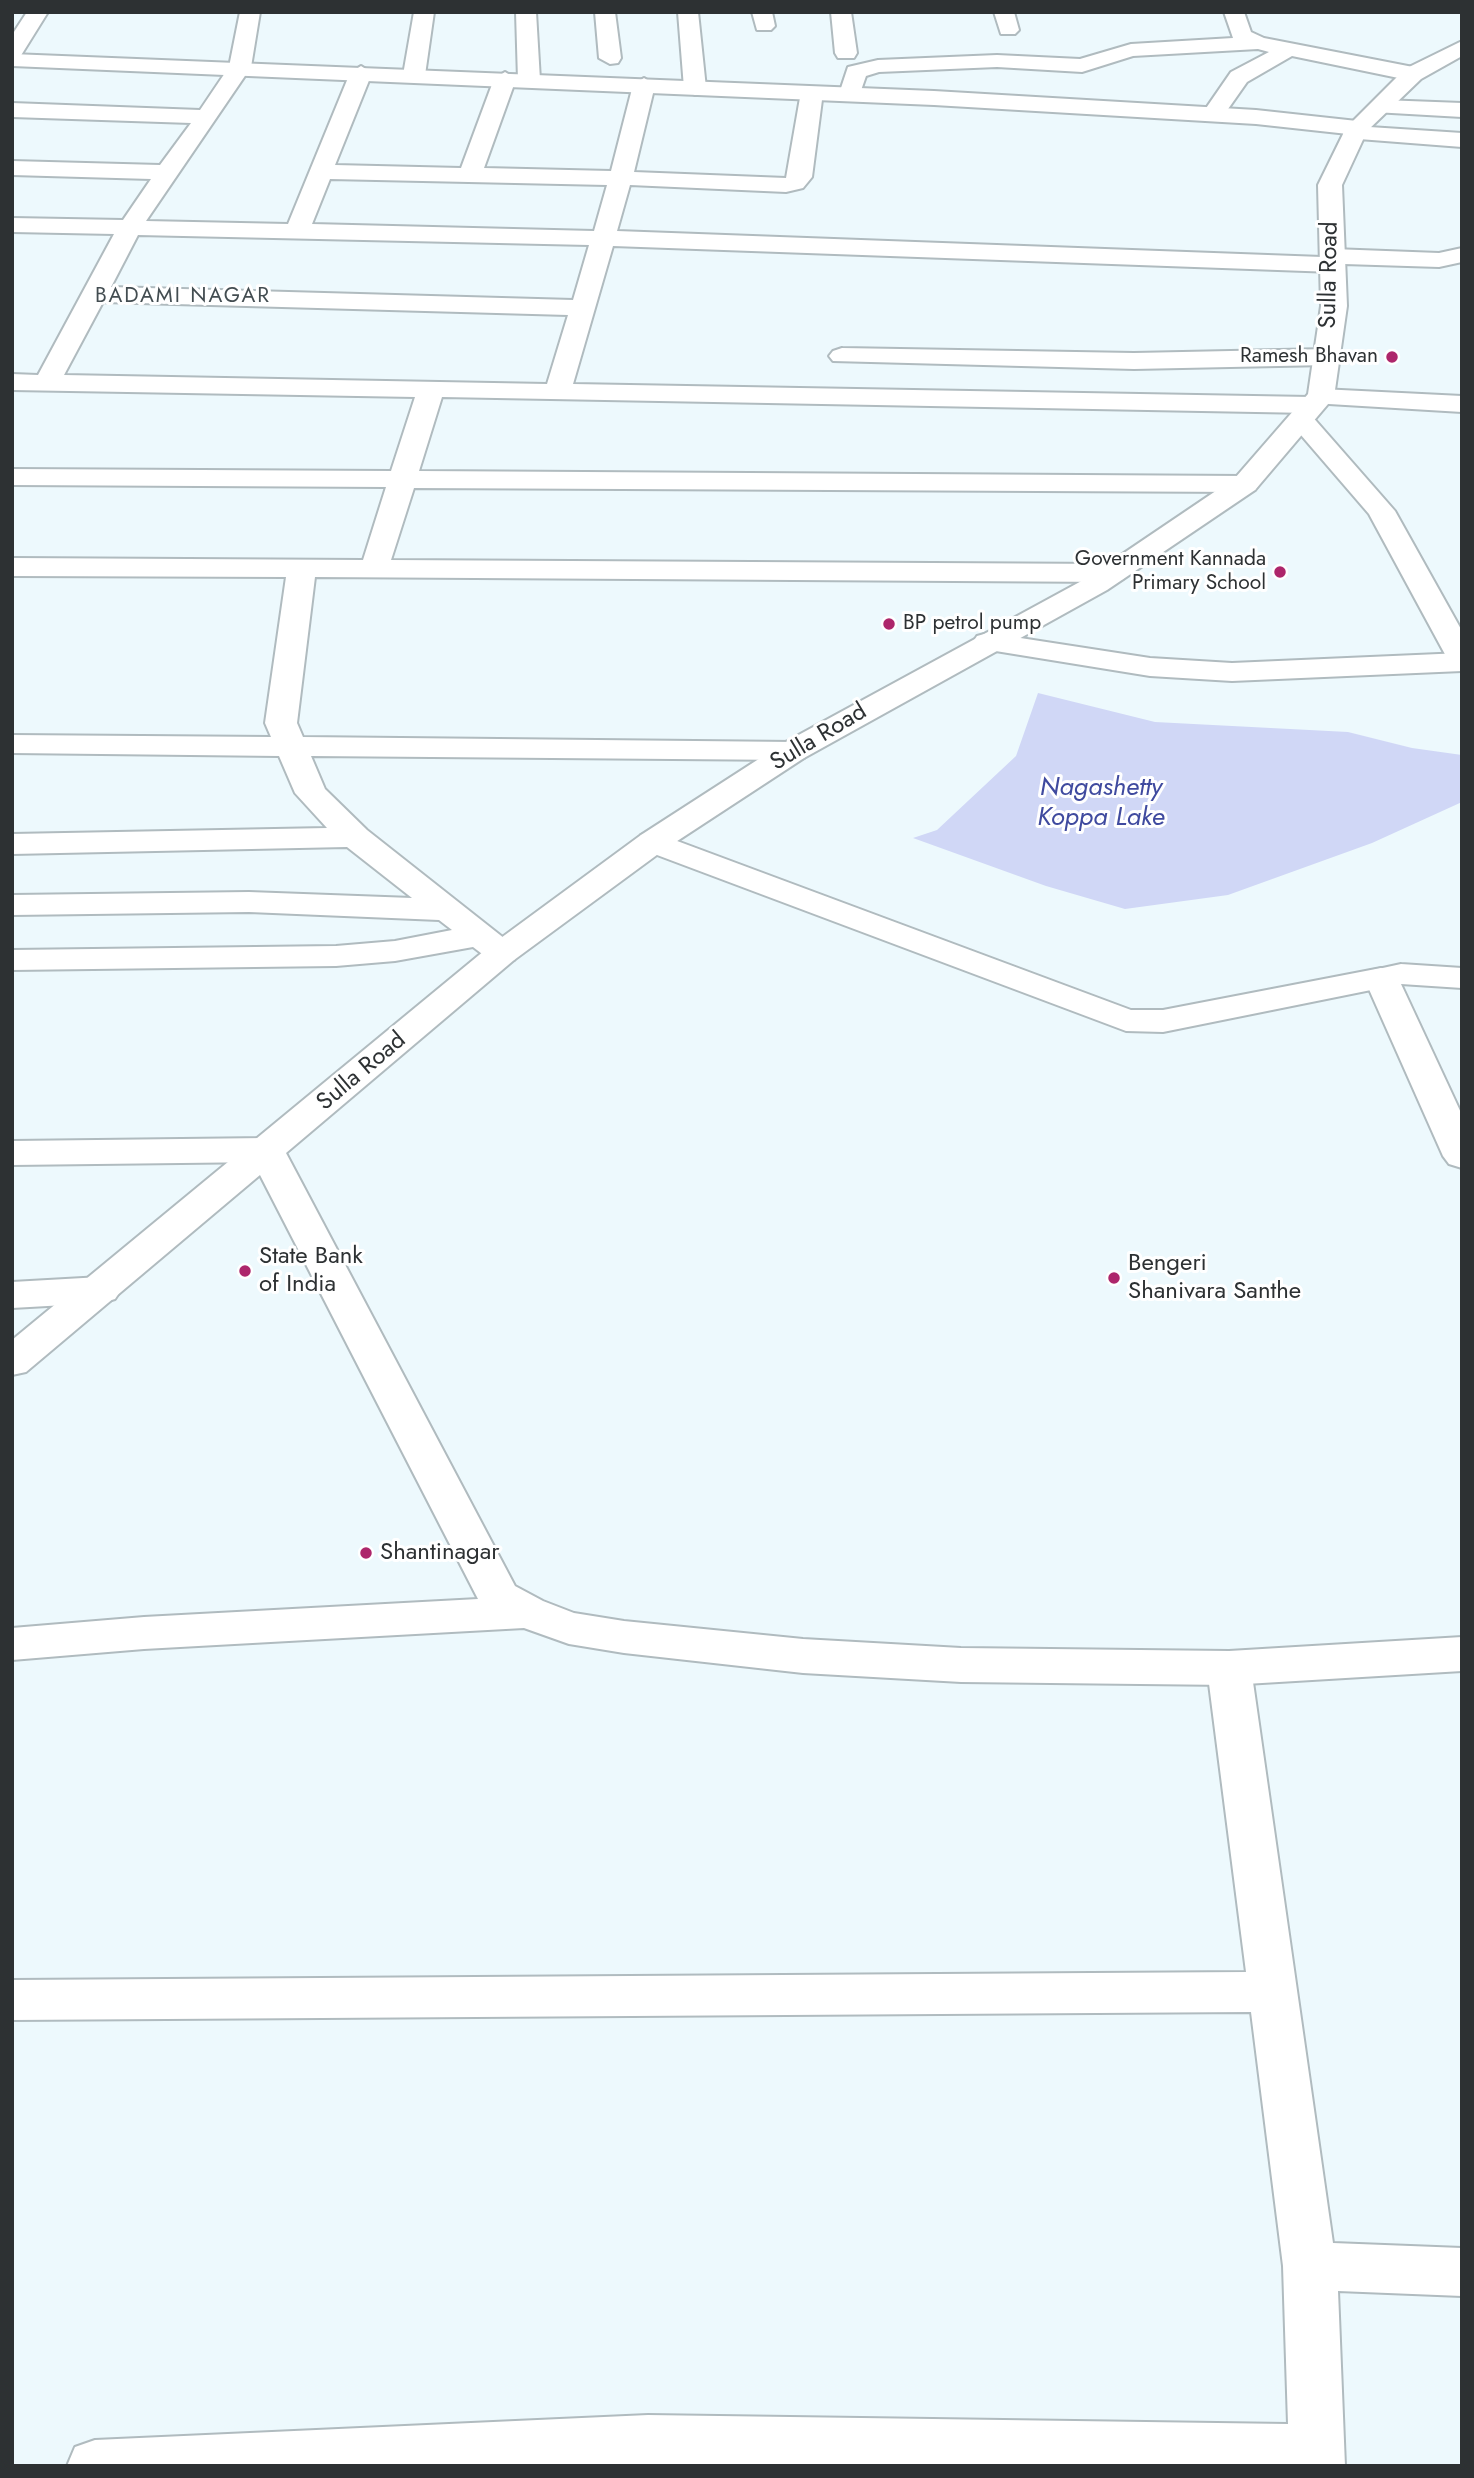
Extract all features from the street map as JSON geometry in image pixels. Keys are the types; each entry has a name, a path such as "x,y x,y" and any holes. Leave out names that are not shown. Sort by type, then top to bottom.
{"street":[{"path":"12,52 38,12"},
{"path":"47,383 129,229 240,67 250,12"},
{"path":"414,75 424,12"},
{"path":"526,12 529,80"},
{"path":"605,12 610,58"},
{"path":"688,12 695,88"},
{"path":"841,12 846,53"},
{"path":"1234,12 1242,36 1258,43 1413,74"},
{"path":"850,94 856,72 878,66 997,61 1082,66 1131,50 1258,43"},
{"name":"Sulla Road","path":"12,1362 266,1150 276,1145 492,944 793,751 1113,573 1245,484 1311,407 1327,357 1334,306 1331,186 1356,131 1413,74 1462,47"},
{"path":"1213,114 1239,77 1287,50"},
{"path":"12,60 240,67 813,92 1213,114 1462,140"},
{"path":"297,231 361,73"},
{"path":"471,173 505,79"},
{"path":"558,392 601,238 621,178 644,85"},
{"path":"323,172 471,173 756,186 795,183 803,165 813,92"},
{"path":"1382,107 1462,110"},
{"path":"12,110 207,117"},
{"path":"72,131 87,113"},
{"path":"43,169 58,150"},
{"path":"12,168 167,172"},
{"path":"12,225 601,238 1333,260 1439,260 1462,256"},
{"path":"96,294 582,307"},
{"path":"842,356 1134,361 1327,357"},
{"path":"12,382 1311,407 1462,404"},
{"path":"374,570 431,390"},
{"path":"988,642 1150,667 1232,672 1462,660 1452,624 1311,407"},
{"path":"12,477 1245,484"},
{"path":"12,568 1113,573"},
{"path":"302,569 281,723 310,793 355,837 492,944"},
{"path":"12,744 793,751"},
{"path":"12,844 355,837"},
{"path":"653,842 1126,1020 1163,1021 1401,974 1462,978"},
{"path":"12,905 249,902 448,910"},
{"path":"12,960 336,956 492,944"},
{"path":"1381,978 1462,1156"},
{"path":"12,1153 266,1150 499,1597 527,1612 569,1628 803,1656 961,1665 1230,1668 1462,1654"},
{"path":"12,1295 101,1290"},
{"path":"12,1644 158,1632 527,1612"},
{"path":"95,2466 648,2441 1316,2458 1310,2266 1230,1668"},
{"path":"12,2000 1274,1992"},
{"path":"1310,2266 1462,2272"}],"water":[{"name":"Nagashetty Koppa Lake","path":"1038,693 1155,722 1348,732 1412,748 1462,755 1462,802 1372,843 1228,895 1125,909 1046,886 913,838 937,830 1016,756"}],"place":[{"name":"Ramesh Bhavan","path":"1392,357"},
{"name":"Government Kannada Primary School","path":"1280,572"},
{"name":"BP petrol pump","path":"889,624"},
{"name":"State Bank of India","path":"245,1271"},
{"name":"Bengeri Shanivara Santhe","path":"1114,1278"},
{"name":"Shantinagar","path":"366,1553"}],"district":[{"name":"BADAMI NAGAR","path":"183,297"}]}
